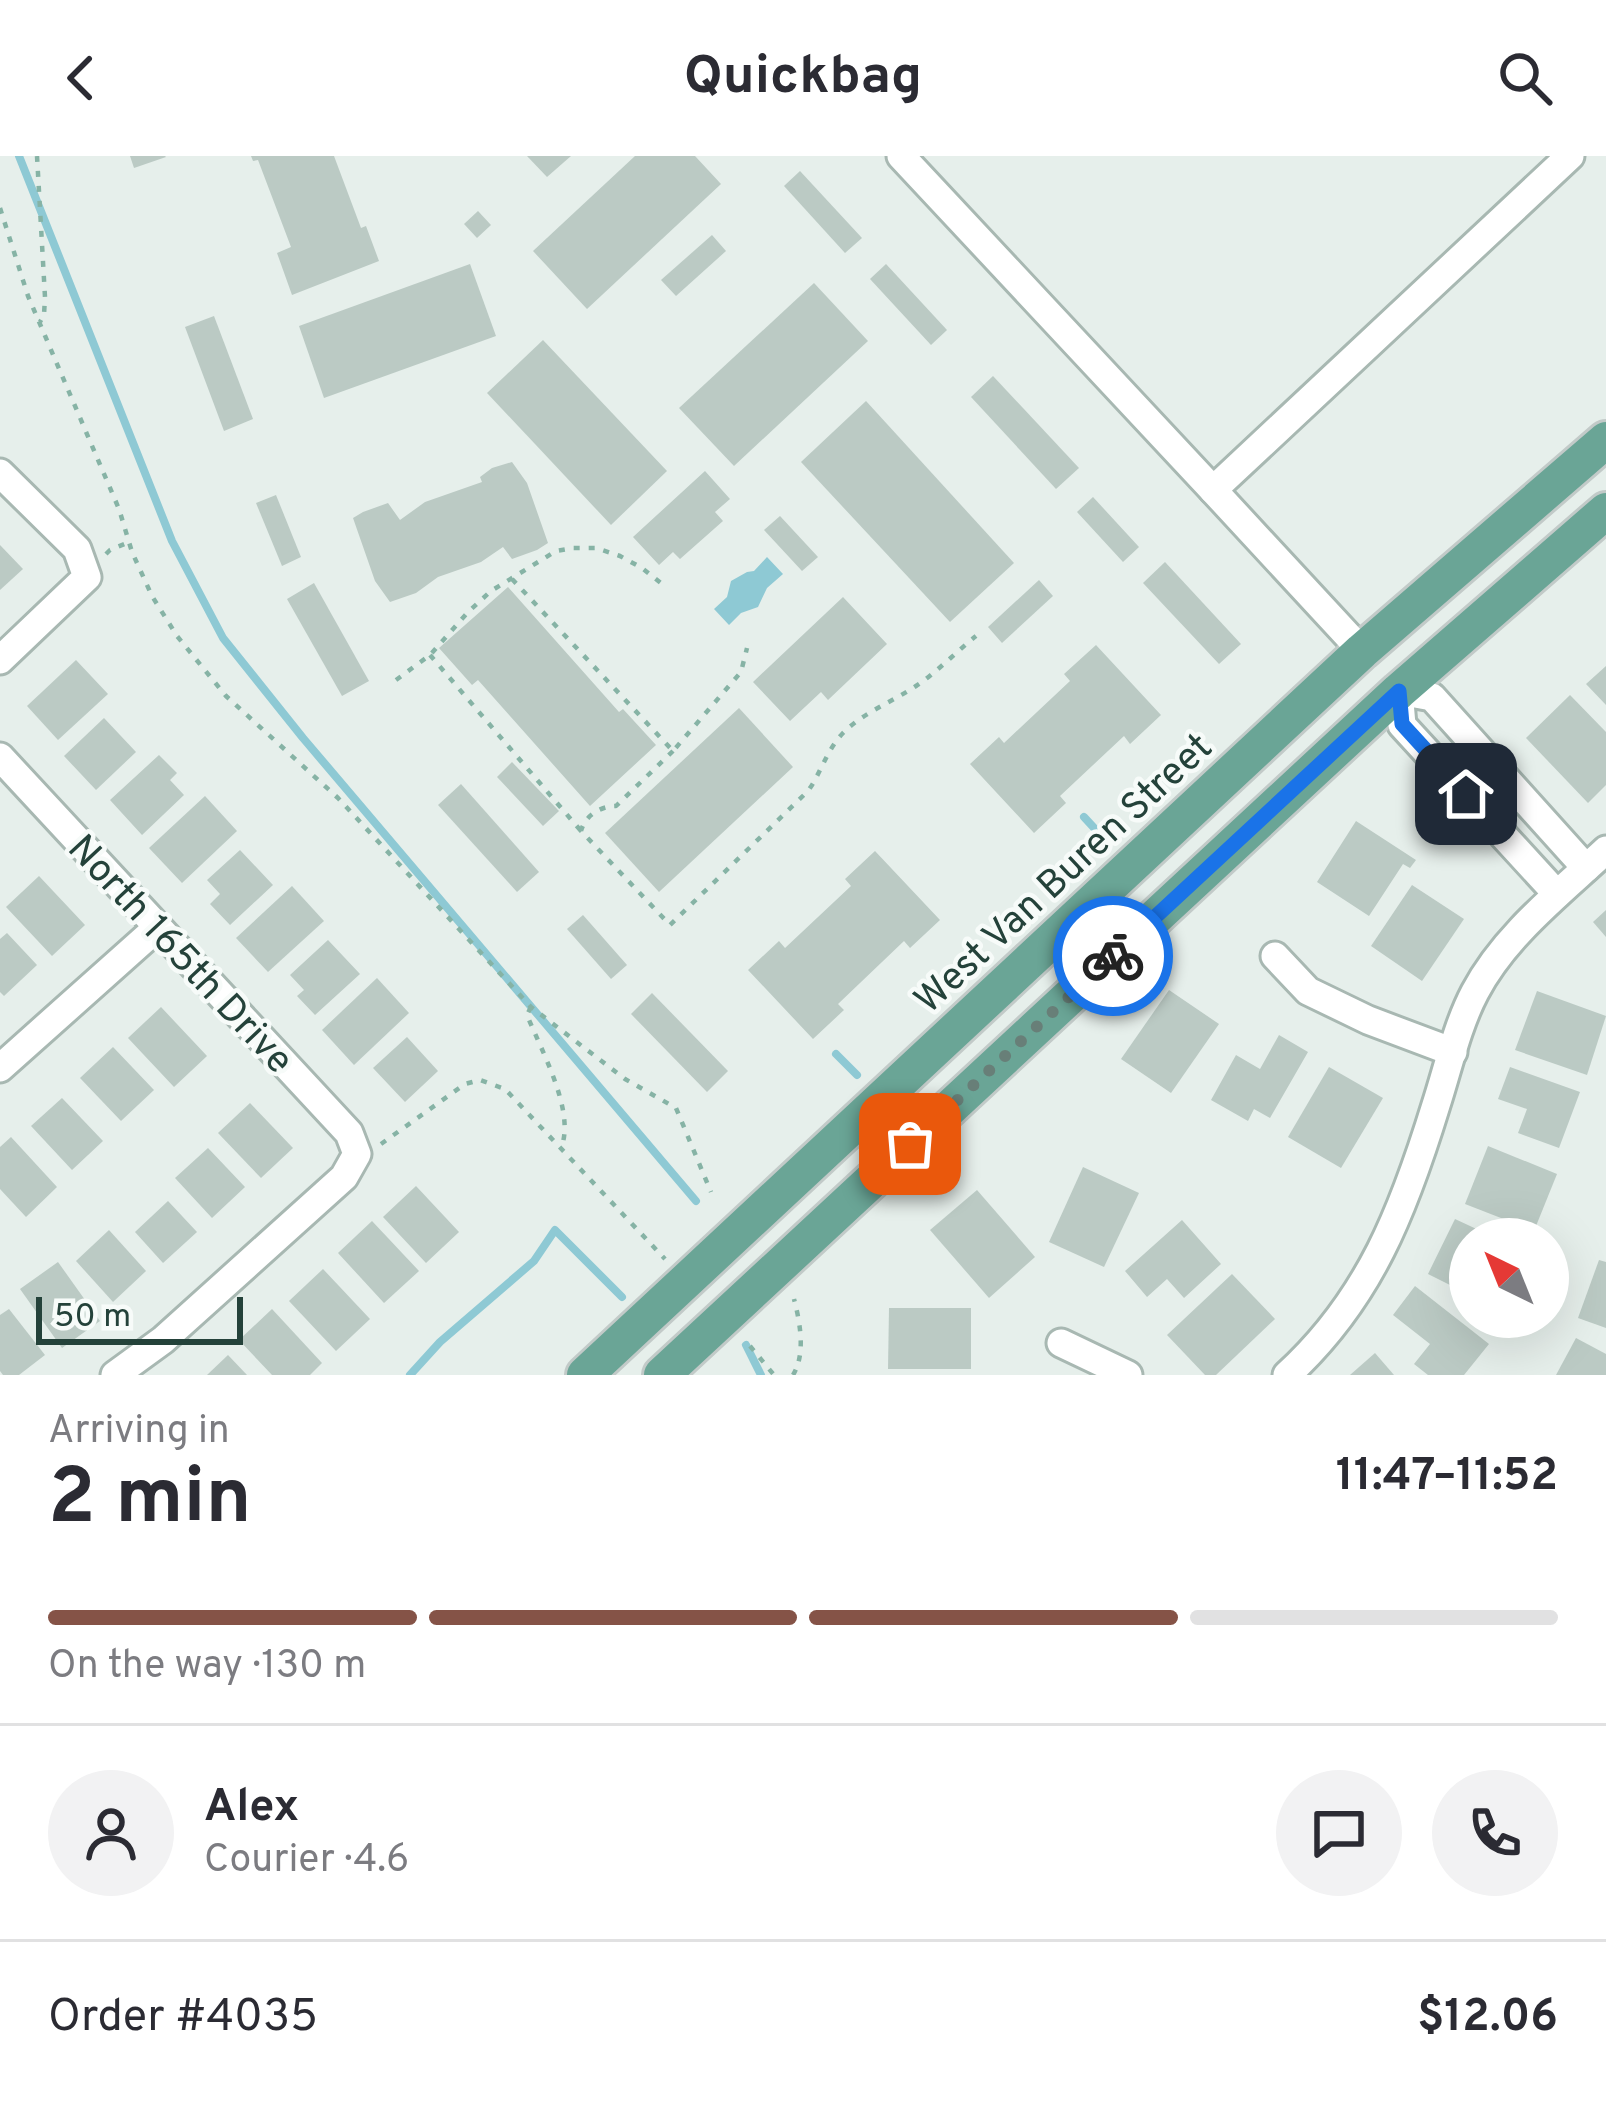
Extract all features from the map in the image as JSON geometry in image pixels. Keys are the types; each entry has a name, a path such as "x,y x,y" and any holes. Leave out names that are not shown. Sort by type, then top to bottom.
{"main road":[{"name":"West Van Buren Street","path":"585,1375 1362,651 1606,440"},
{"path":"669,1368 1399,691 1606,511"},
{"path":"1362,651 1399,691"},
{"path":"669,1368 708,1307 832,1181 835,1163 829,1147"}],"street":[{"path":"901,156 1362,651"},
{"path":"1213,490 1570,156"},
{"path":"0,472 77,549 87,577 0,660"},
{"path":"1287,1375 1315,1349 1343,1311 1392,1232 1475,991 1512,940 1596,859 1432,697 1399,691 1402,724 1557,894"},
{"name":"North 165th Drive","path":"0,757 349,1133 357,1154"},
{"path":"0,1068 158,927"},
{"path":"1275,956 1308,991 1453,1052"},
{"path":"115,1375 164,1340 344,1177 357,1154"},
{"path":"1060,1343 1128,1375"}],"path":[{"path":"37,156 45,297 40,322"},
{"path":"0,208 132,552 177,637 226,696 338,799 531,1007 625,1079 676,1108 711,1192"},
{"path":"396,680 430,655 491,591 556,551 596,548 620,556 667,589"},
{"path":"512,578 673,751"},
{"path":"430,655 581,831 670,925 808,791 822,761 843,734 882,704 917,686 976,636"},
{"path":"581,831 593,813 616,806 673,751 741,672 747,648"},
{"path":"531,1007 527,1015 565,1114 561,1148"},
{"path":"357,1154 387,1142 465,1084 480,1080 505,1089 668,1263"},
{"path":"793,1293 800,1323 800,1364 793,1375"},
{"path":"750,1346 774,1375"}],"water":[{"path":"767,557 783,574 767,588 758,607 741,613 729,625 714,609 727,597 731,581 754,571"}],"building":[{"path":"130,156 165,156 166,157 134,168"},
{"path":"251,156 334,156 379,261 292,295 277,253 291,247 258,160"},
{"path":"527,156 571,156 547,177"},
{"path":"635,156 695,156 721,184 587,309 533,251"},
{"path":"800,171 862,238 845,253 784,186"},
{"path":"478,211 491,225 477,238 464,224"},
{"path":"712,235 726,251 676,296 661,280"},
{"path":"470,264 496,336 324,398 299,326"},
{"path":"886,264 947,330 931,345 870,279"},
{"path":"814,283 868,341 734,466 679,408"},
{"path":"214,316 253,419 224,431 185,327"},
{"path":"543,340 667,471 611,525 487,393"},
{"path":"993,376 1079,468 1056,489 971,397"},
{"path":"866,401 1014,563 950,622 801,462"},
{"path":"512,462 527,483 548,543 512,559 503,547 481,562 390,602 375,581 353,518 388,503 400,520 425,502 482,482 480,477 492,468"},
{"path":"705,471 730,499 715,512 723,521 680,559 673,552 659,565 633,537"},
{"path":"276,495 301,557 282,566 256,503"},
{"path":"1093,497 1139,547 1123,562 1077,512"},
{"path":"780,516 818,557 802,571 764,530"},
{"path":"0,545 23,569 0,590"},
{"path":"1165,562 1241,644 1219,664 1143,583"},
{"path":"1039,580 1053,596 1002,643 988,627"},
{"path":"314,583 369,681 342,696 287,599"},
{"path":"508,587 619,712 623,709 656,745 590,806 478,680 472,685 439,648"},
{"path":"843,597 887,644 828,700 821,692 790,721 753,682"},
{"path":"1096,645 1161,715 1130,744 1124,736 1060,796 1066,803 1034,833 970,764 999,737 1004,743 1070,681 1064,674"},
{"path":"76,660 108,694 58,740 27,706"},
{"path":"1606,666 1606,705 1586,684"},
{"path":"1570,695 1606,732 1606,785 1588,803 1526,738"},
{"path":"739,708 793,767 659,892 605,833"},
{"path":"104,718 136,752 96,790 64,756"},
{"path":"159,755 177,773 170,780 184,795 142,835 110,800"},
{"path":"512,762 559,811 543,826 497,777"},
{"path":"461,784 539,872 517,892 438,805"},
{"path":"205,796 237,831 182,883 149,848"},
{"path":"1356,821 1416,860 1410,868 1403,864 1369,916 1317,882"},
{"path":"240,850 273,885 230,925 210,904 220,894 207,880"},
{"path":"875,851 940,920 910,948 904,941 838,1004 844,1010 813,1039 748,970 779,941 785,948 851,886 845,879"},
{"path":"39,876 85,925 52,956 6,907"},
{"path":"1412,885 1464,919 1422,981 1371,946"},
{"path":"292,886 324,921 268,972 236,938"},
{"path":"1606,910 1606,937 1593,922"},
{"path":"583,915 627,965 611,979 567,929"},
{"path":"7,933 37,965 4,996 0,992 0,939"},
{"path":"328,940 360,974 315,1015 297,996 304,990 290,975"},
{"path":"377,978 409,1013 354,1065 322,1030"},
{"path":"1169,990 1219,1024 1171,1093 1121,1059"},
{"path":"1537,991 1606,1016 1587,1075 1515,1050"},
{"path":"652,993 728,1071 707,1092 631,1014"},
{"path":"161,1007 207,1056 174,1087 128,1038"},
{"path":"1279,1035 1308,1052 1270,1118 1254,1109 1248,1121 1211,1100 1236,1055 1260,1069"},
{"path":"407,1037 438,1071 405,1102 373,1068"},
{"path":"113,1047 154,1090 121,1121 80,1078"},
{"path":"1329,1067 1383,1098 1341,1168 1288,1137"},
{"path":"1510,1067 1580,1092 1559,1148 1518,1133 1527,1109 1498,1099"},
{"path":"62,1098 103,1141 72,1170 31,1126"},
{"path":"250,1103 293,1148 261,1178 218,1133"},
{"path":"11,1137 57,1187 26,1217 0,1189 0,1147"},
{"path":"1488,1146 1557,1174 1539,1218 1501,1218 1465,1204"},
{"path":"208,1148 245,1187 212,1218 175,1178"},
{"path":"1083,1167 1139,1193 1104,1267 1049,1242"},
{"path":"416,1186 459,1232 426,1263 383,1217"},
{"path":"977,1190 1035,1257 989,1298 930,1230"},
{"path":"168,1201 197,1232 163,1263 135,1232"},
{"path":"1182,1220 1221,1264 1184,1298 1167,1279 1147,1297 1125,1271"},
{"path":"372,1221 419,1271 384,1303 338,1253"},
{"path":"109,1230 146,1271 113,1302 76,1261"},
{"path":"1449,1231 1449,1284 1428,1274"},
{"path":"1599,1260 1606,1262 1606,1328 1578,1318"},
{"path":"58,1262 100,1321 62,1348 20,1289"},
{"path":"323,1269 370,1319 336,1351 289,1301"},
{"path":"1232,1274 1275,1319 1216,1375 1205,1375 1167,1335"},
{"path":"1415,1286 1449,1313 1449,1338 1481,1338 1489,1344 1464,1375 1428,1375 1414,1364 1430,1344 1393,1315"},
{"path":"889,1308 971,1308 971,1369 888,1369"},
{"path":"9,1309 45,1355 19,1375 0,1371 0,1315"},
{"path":"272,1309 322,1363 310,1375 272,1375 239,1340"},
{"path":"1576,1338 1606,1354 1606,1375 1556,1375"},
{"path":"1375,1353 1394,1375 1350,1375"},
{"path":"228,1355 247,1375 207,1375"}],"waterway":[{"path":"19,156 172,541 223,638 696,1201"},
{"path":"1084,817 1096,830"},
{"path":"836,1054 857,1075"},
{"path":"410,1375 440,1342 534,1261 555,1230 622,1297"},
{"path":"746,1345 761,1375"}],"way so far":[{"path":"910,1144 1113,956"}],"route":[{"path":"1113,956 1399,691 1402,724 1466,794"}]}
